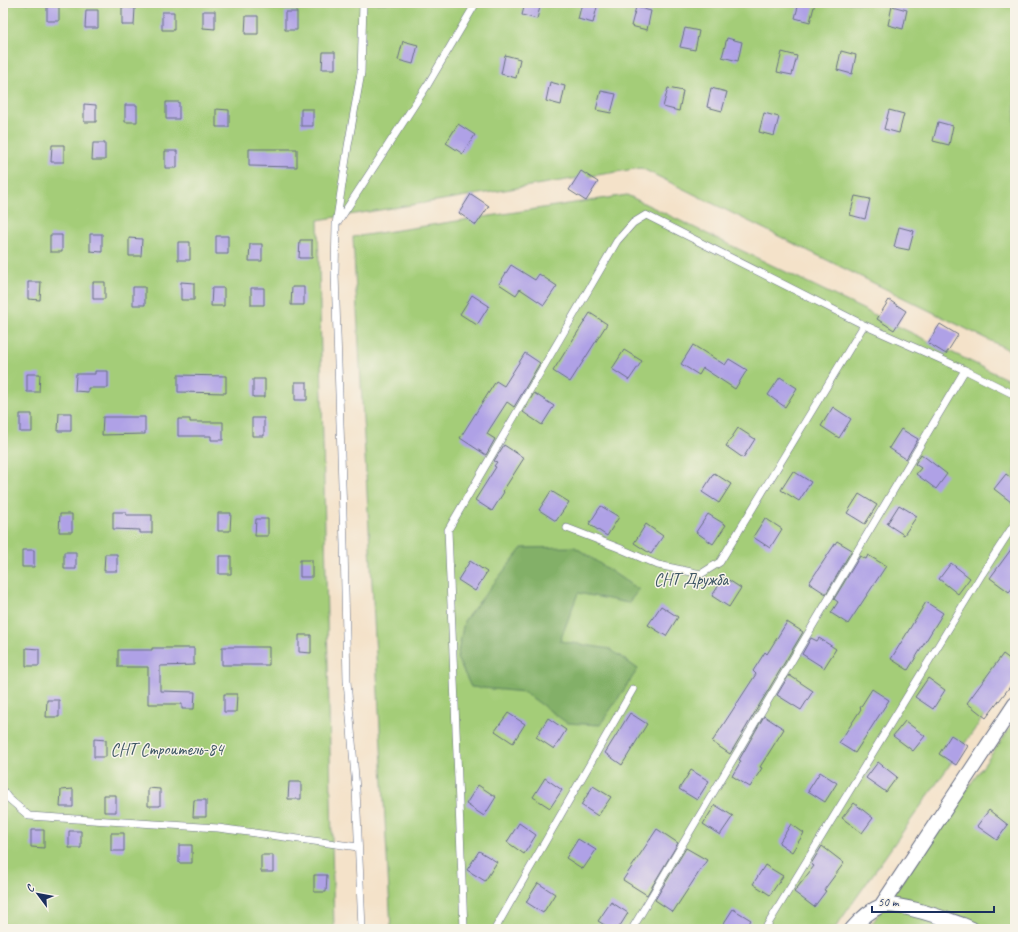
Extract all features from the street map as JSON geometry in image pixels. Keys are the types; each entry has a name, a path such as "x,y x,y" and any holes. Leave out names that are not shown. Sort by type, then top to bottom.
{"street":[{"path":"852,929 861,918 881,906 1015,704"},
{"path":"881,906 902,906 963,924 972,929"}],"lane":[{"path":"362,929 356,789 347,681 335,273 336,224 361,73 363,3"},
{"path":"336,224 428,84 476,3"},
{"path":"464,929 448,530 617,241 633,223 646,215 864,325 965,370 1015,395"},
{"path":"567,528 658,565 701,574 720,562 864,325"},
{"path":"632,929 965,370"},
{"path":"765,929 982,574 1015,523"},
{"path":"495,929 632,689"},
{"path":"3,791 8,798 29,816 218,828 358,847"}],"green space":[{"name":"СНТ Строитель-84","path":"3,3 1015,3 1015,353 641,168 318,220 334,929 3,929"},
{"name":"СНТ Дружба","path":"627,195 1015,383 1015,672 835,928 836,929 391,929 353,237"},
{"path":"575,547 639,590 628,603 578,593 560,641 610,649 638,669 600,725 567,723 524,692 471,687 457,658 464,621 522,548"},
{"path":"1015,721 1015,929 868,929"}],"building":[{"path":"47,3 59,4 59,21 47,21"},
{"path":"525,3 541,3 537,19 522,15"},
{"path":"582,3 598,3 593,23 578,19"},
{"path":"799,3 815,3 810,22 795,18"},
{"path":"892,6 907,10 903,29 888,25"},
{"path":"122,7 135,8 134,25 122,25"},
{"path":"636,7 651,11 647,30 631,26"},
{"path":"86,10 98,10 98,28 85,28"},
{"path":"203,11 215,11 215,29 203,28"},
{"path":"162,12 174,12 174,30 162,30"},
{"path":"285,12 297,12 297,30 285,30"},
{"path":"246,16 258,16 258,34 245,34"},
{"path":"685,28 699,31 695,50 680,47"},
{"path":"727,38 742,42 738,61 722,57"},
{"path":"403,41 418,45 413,64 398,60"},
{"path":"841,51 856,55 852,74 837,70"},
{"path":"323,52 335,52 335,69 322,69"},
{"path":"782,52 797,56 792,75 777,72"},
{"path":"505,55 520,59 516,78 501,74"},
{"path":"550,82 565,86 561,105 546,101"},
{"path":"668,88 683,91 679,111 663,107"},
{"path":"711,88 727,92 722,111 707,107"},
{"path":"601,91 616,94 611,113 596,110"},
{"path":"166,102 179,102 179,119 166,119"},
{"path":"84,104 96,105 96,122 84,122"},
{"path":"125,105 137,105 137,122 125,122"},
{"path":"216,109 229,110 229,127 216,127"},
{"path":"301,109 313,109 313,126 301,126"},
{"path":"889,110 904,114 899,133 884,129"},
{"path":"764,113 779,117 774,136 759,132"},
{"path":"938,122 953,126 949,145 933,141"},
{"path":"458,124 475,135 463,154 446,143"},
{"path":"93,143 105,143 105,160 92,160"},
{"path":"52,145 64,145 64,162 51,162"},
{"path":"249,149 297,149 297,167 249,166"},
{"path":"165,151 177,151 177,168 165,168"},
{"path":"581,171 598,182 586,201 569,190"},
{"path":"471,194 489,206 476,225 459,213"},
{"path":"855,196 870,199 865,219 850,215"},
{"path":"899,227 914,231 909,250 894,247"},
{"path":"90,234 102,234 102,252 90,251"},
{"path":"50,235 62,235 62,252 50,252"},
{"path":"216,236 228,236 228,254 216,254"},
{"path":"129,238 142,239 141,256 129,256"},
{"path":"300,240 312,240 312,258 299,258"},
{"path":"178,242 190,242 190,260 178,260"},
{"path":"250,244 262,244 262,261 249,261"},
{"path":"511,265 535,280 539,274 557,286 544,305 520,289 516,295 499,284"},
{"path":"28,282 41,282 40,300 28,299"},
{"path":"93,282 105,282 105,299 93,299"},
{"path":"181,282 194,283 194,300 181,300"},
{"path":"133,287 145,287 145,305 133,305"},
{"path":"292,287 304,287 304,305 291,305"},
{"path":"212,288 224,288 224,306 211,306"},
{"path":"251,288 264,288 264,305 251,305"},
{"path":"472,295 489,306 477,325 460,314"},
{"path":"889,300 906,311 894,330 877,319"},
{"path":"590,313 607,324 570,382 553,371"},
{"path":"940,324 958,335 946,354 928,343"},
{"path":"693,345 725,365 729,359 747,370 735,389 703,368 699,375 681,364"},
{"path":"624,350 642,361 629,380 612,369"},
{"path":"525,353 540,363 514,407 507,402 489,430 487,434 495,439 486,455 460,438 496,381 504,386"},
{"path":"95,371 108,371 108,388 88,388 88,392 75,391 76,374 95,374"},
{"path":"27,374 40,374 39,392 27,392"},
{"path":"178,375 226,376 226,393 178,392"},
{"path":"780,377 797,388 785,407 768,395"},
{"path":"253,379 265,379 265,397 253,397"},
{"path":"295,382 307,382 307,400 295,400"},
{"path":"534,393 554,406 542,425 523,412"},
{"path":"833,407 851,419 839,438 821,426"},
{"path":"59,413 71,413 71,431 58,431"},
{"path":"20,414 32,414 32,432 20,432"},
{"path":"103,417 145,417 145,434 102,435"},
{"path":"252,418 264,418 264,436 252,436"},
{"path":"178,419 190,419 190,422 223,422 223,440 211,440 211,436 178,436"},
{"path":"738,428 755,439 743,458 726,446"},
{"path":"901,429 918,439 906,459 889,448"},
{"path":"504,445 524,458 492,511 475,500 496,467 494,466 497,462 494,461"},
{"path":"921,454 947,474 936,489 916,474 921,468 915,464"},
{"path":"793,471 811,482 799,501 781,490"},
{"path":"714,473 731,484 719,503 702,492"},
{"path":"1006,474 1015,481 1015,505 994,489"},
{"path":"551,491 569,502 556,521 539,510"},
{"path":"859,494 877,505 865,524 847,513"},
{"path":"899,505 917,516 904,535 887,524"},
{"path":"601,506 619,517 607,536 589,524"},
{"path":"113,512 126,512 126,515 152,515 152,533 140,533 140,530 113,529"},
{"path":"218,513 231,513 230,531 218,531"},
{"path":"60,514 72,514 72,532 59,532"},
{"path":"708,514 726,525 713,544 696,532"},
{"path":"765,518 782,529 770,548 753,537"},
{"path":"256,519 268,519 268,536 255,536"},
{"path":"646,524 663,536 651,554 634,543"},
{"path":"837,541 852,550 826,594 809,583"},
{"path":"1015,544 1015,585 1009,592 990,578"},
{"path":"22,550 34,550 34,567 22,567"},
{"path":"64,552 76,552 76,569 64,569"},
{"path":"105,554 117,554 117,571 104,571"},
{"path":"868,555 886,566 848,624 831,613 838,602 834,599 860,556 866,559"},
{"path":"219,556 231,556 231,574 219,574"},
{"path":"300,560 312,560 312,577 300,577"},
{"path":"470,561 487,572 475,591 458,580"},
{"path":"951,563 970,578 958,594 939,579"},
{"path":"724,577 741,588 729,607 712,596"},
{"path":"926,602 943,613 908,670 891,659"},
{"path":"661,606 678,617 666,636 648,625"},
{"path":"787,622 803,632 730,754 712,742 756,674 753,671 765,652 767,654"},
{"path":"299,635 311,635 311,653 299,652"},
{"path":"811,638 817,641 819,638 836,649 824,668 802,654"},
{"path":"222,647 269,647 269,665 222,665"},
{"path":"26,648 39,649 39,666 26,666"},
{"path":"152,648 194,648 194,665 160,666 160,691 195,692 194,709 182,709 182,704 148,704 148,667 118,667 118,650 152,650"},
{"path":"1003,654 1015,663 1015,680 986,718 967,703"},
{"path":"789,675 813,691 801,710 777,695"},
{"path":"928,678 945,690 933,709 915,697"},
{"path":"872,689 889,700 855,753 839,743"},
{"path":"224,694 237,694 236,712 224,712"},
{"path":"47,700 59,700 59,717 46,717"},
{"path":"508,713 525,724 513,743 495,731"},
{"path":"630,713 647,724 622,765 605,753"},
{"path":"764,716 784,729 760,767 762,768 750,787 732,776 741,761 739,760"},
{"path":"548,718 566,730 554,749 536,737"},
{"path":"905,721 925,736 913,751 893,736"},
{"path":"951,735 968,746 956,765 939,754"},
{"path":"94,739 106,740 106,757 94,757"},
{"path":"878,762 897,777 886,792 866,778"},
{"path":"691,770 709,781 697,800 679,789"},
{"path":"820,772 837,783 825,802 808,791"},
{"path":"545,778 562,790 550,808 533,797"},
{"path":"289,782 301,782 301,799 288,799"},
{"path":"478,785 496,797 484,816 466,804"},
{"path":"593,786 611,797 598,816 581,805"},
{"path":"148,788 160,789 160,806 148,806"},
{"path":"73,789 73,807 60,807 61,790"},
{"path":"104,795 116,795 116,812 104,812"},
{"path":"194,800 206,800 206,817 193,817"},
{"path":"854,803 873,818 862,833 842,818"},
{"path":"715,805 733,816 720,835 703,824"},
{"path":"989,810 1008,825 997,840 977,826"},
{"path":"519,823 536,835 524,854 507,842"},
{"path":"791,824 804,833 792,852 779,843"},
{"path":"657,829 678,843 647,895 623,880"},
{"path":"31,830 44,830 44,848 31,847"},
{"path":"69,831 81,831 81,848 69,848"},
{"path":"111,833 124,833 124,851 111,851"},
{"path":"578,839 596,850 583,869 566,858"},
{"path":"179,845 192,845 192,863 179,863"},
{"path":"822,846 844,863 824,890 826,891 814,907 794,892 814,866 811,864"},
{"path":"686,848 707,860 673,912 655,900"},
{"path":"479,851 497,862 485,881 467,870"},
{"path":"261,855 273,855 273,872 261,872"},
{"path":"765,865 783,876 770,895 753,884"},
{"path":"314,875 327,875 326,892 314,892"},
{"path":"538,883 555,894 543,913 526,902"},
{"path":"611,902 628,913 618,929 611,929 598,921"},
{"path":"733,909 751,920 745,929 720,929"}]}
